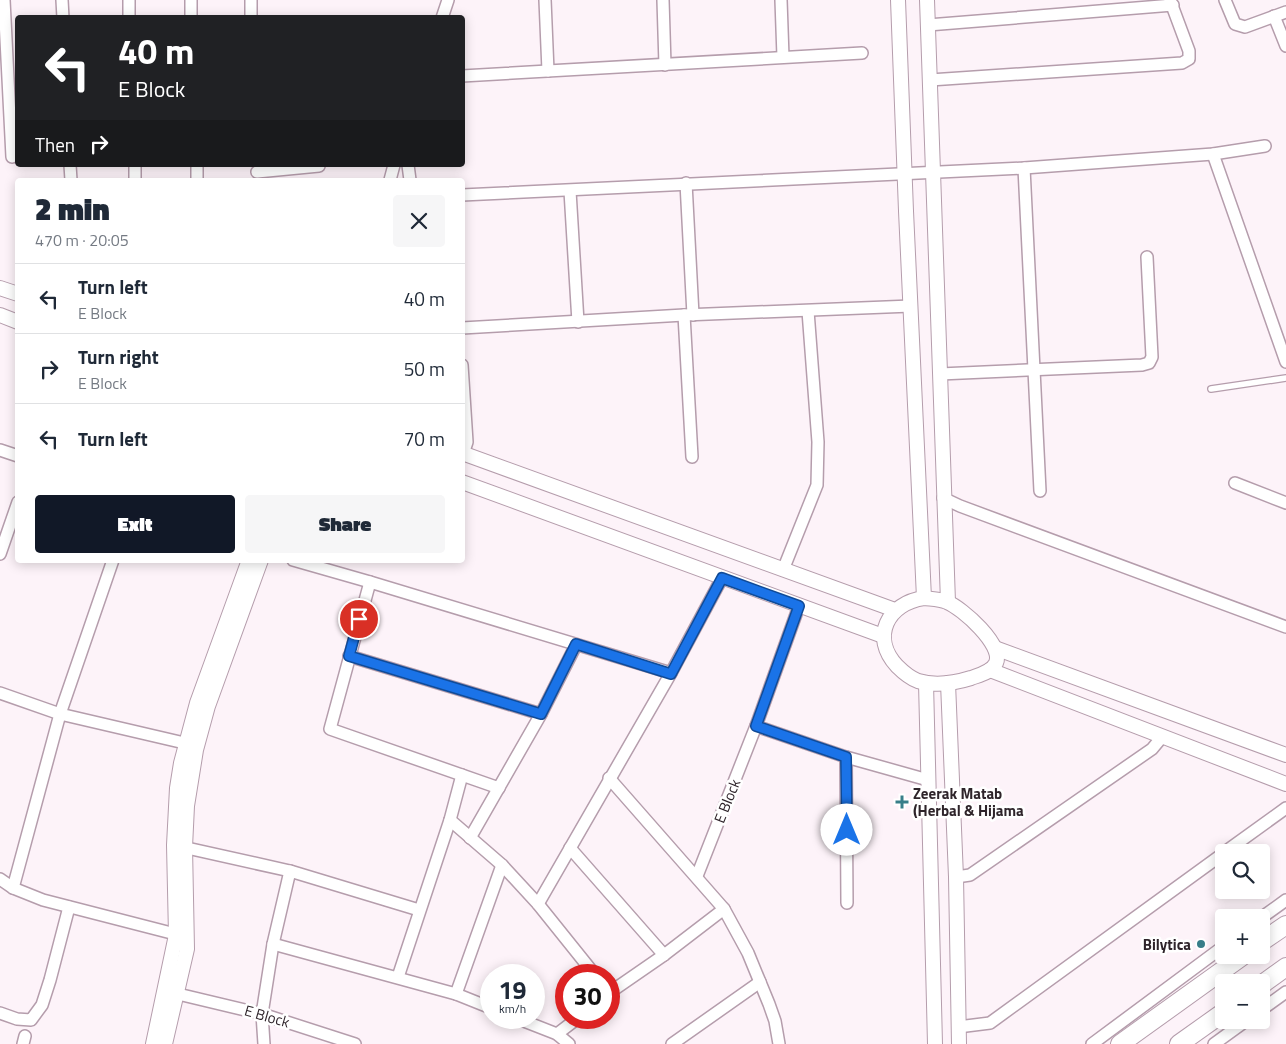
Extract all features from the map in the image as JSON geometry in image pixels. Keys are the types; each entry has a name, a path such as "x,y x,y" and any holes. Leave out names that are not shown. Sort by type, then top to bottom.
{"main road":[{"path":"1270,936 1286,925"},
{"path":"1120,1044 1231,964"},
{"path":"1270,979 1286,967"},
{"path":"1179,1044 1215,1018"}],"street":[{"path":"4,0 12,156"},
{"path":"62,0 63,15"},
{"path":"129,0 129,15"},
{"path":"190,0 191,15"},
{"path":"251,0 251,15"},
{"path":"443,15 448,0"},
{"path":"545,0 548,71"},
{"path":"663,0 665,65"},
{"path":"781,0 783,57"},
{"path":"898,0 904,175 924,598"},
{"path":"927,0 948,602"},
{"path":"1225,0 1235,24 1245,28 1286,12"},
{"path":"928,25 1172,3 1190,51 1188,59 1182,63 930,80"},
{"path":"1274,16 1286,46"},
{"path":"465,76 862,52"},
{"path":"465,195 1024,168 1213,154 1265,146"},
{"path":"1213,154 1286,362"},
{"path":"257,172 309,167"},
{"path":"1024,168 1040,491"},
{"path":"686,183 692,457"},
{"path":"570,191 578,322"},
{"path":"940,374 1142,365 1149,363 1152,357 1147,257"},
{"path":"0,288 15,293"},
{"path":"465,328 688,315 911,306"},
{"path":"783,570 817,485 818,442 808,311"},
{"path":"0,315 15,321"},
{"path":"465,411 467,442 465,448"},
{"path":"0,450 15,455"},
{"path":"465,454 895,610"},
{"path":"465,483 883,636"},
{"path":"1235,483 1286,503"},
{"path":"943,498 960,506 1286,627"},
{"path":"0,554 15,511"},
{"path":"13,888 60,714 111,563"},
{"path":"191,744 197,703 249,563"},
{"path":"153,1044 182,936 177,788 191,744 208,706 260,563"},
{"path":"304,563 671,674"},
{"path":"538,904 609,778 671,674 722,578"},
{"path":"370,582 330,729 499,788"},
{"path":"924,598 948,602 974,621 995,648 997,660 995,666 990,670 967,679 948,683 926,683 913,679 895,664 886,649 883,636 887,623 895,610 907,602 924,598"},
{"name":"E Block","path":"697,876 756,726 799,606"},
{"path":"470,838 541,714 576,644"},
{"path":"995,648 1286,755"},
{"path":"349,656 541,714"},
{"path":"990,670 1286,784"},
{"path":"926,683 935,1044"},
{"path":"948,683 956,877 959,1044"},
{"path":"0,693 60,714 191,744"},
{"path":"756,726 846,757 928,780"},
{"path":"956,877 970,875 1152,748 1162,736"},
{"path":"846,757 847,903"},
{"path":"398,977 450,820 462,775"},
{"path":"609,778 724,909 744,944 760,982 775,1021 779,1044"},
{"path":"1236,844 1286,808"},
{"path":"450,820 502,865 538,904 586,964"},
{"path":"180,846 290,871 420,910"},
{"path":"570,848 664,955"},
{"path":"958,1027 990,1023 1215,860"},
{"path":"456,994 502,865"},
{"path":"264,1044 262,1014 273,944 290,871"},
{"path":"0,880 13,888 43,900 182,936"},
{"path":"1270,912 1286,900"},
{"path":"0,1013 17,1019 30,1020 42,1005 70,907"},
{"path":"620,985 664,955 724,909"},
{"path":"165,1044 187,949 182,936"},
{"path":"273,944 398,977 456,994 480,1004"},
{"path":"1092,1044 1215,953"},
{"path":"672,1044 760,982"},
{"path":"1270,1004 1286,992"},
{"name":"E Block","path":"178,994 262,1014 355,1044"},
{"path":"544,1029 557,1034 569,1044"},
{"path":"557,1034 564,1029"},
{"path":"1214,1044 1235,1029"}],"lane":[{"path":"1211,389 1286,378"}],"place":[{"name":"Zeerak Matab (Herbal & Hijama","path":"902,802"},
{"name":"Bilytica","path":"1201,944"}],"route":[{"path":"359,619 349,656 541,714 576,644 671,674 722,578 799,606 756,726 846,757 847,830"}]}
